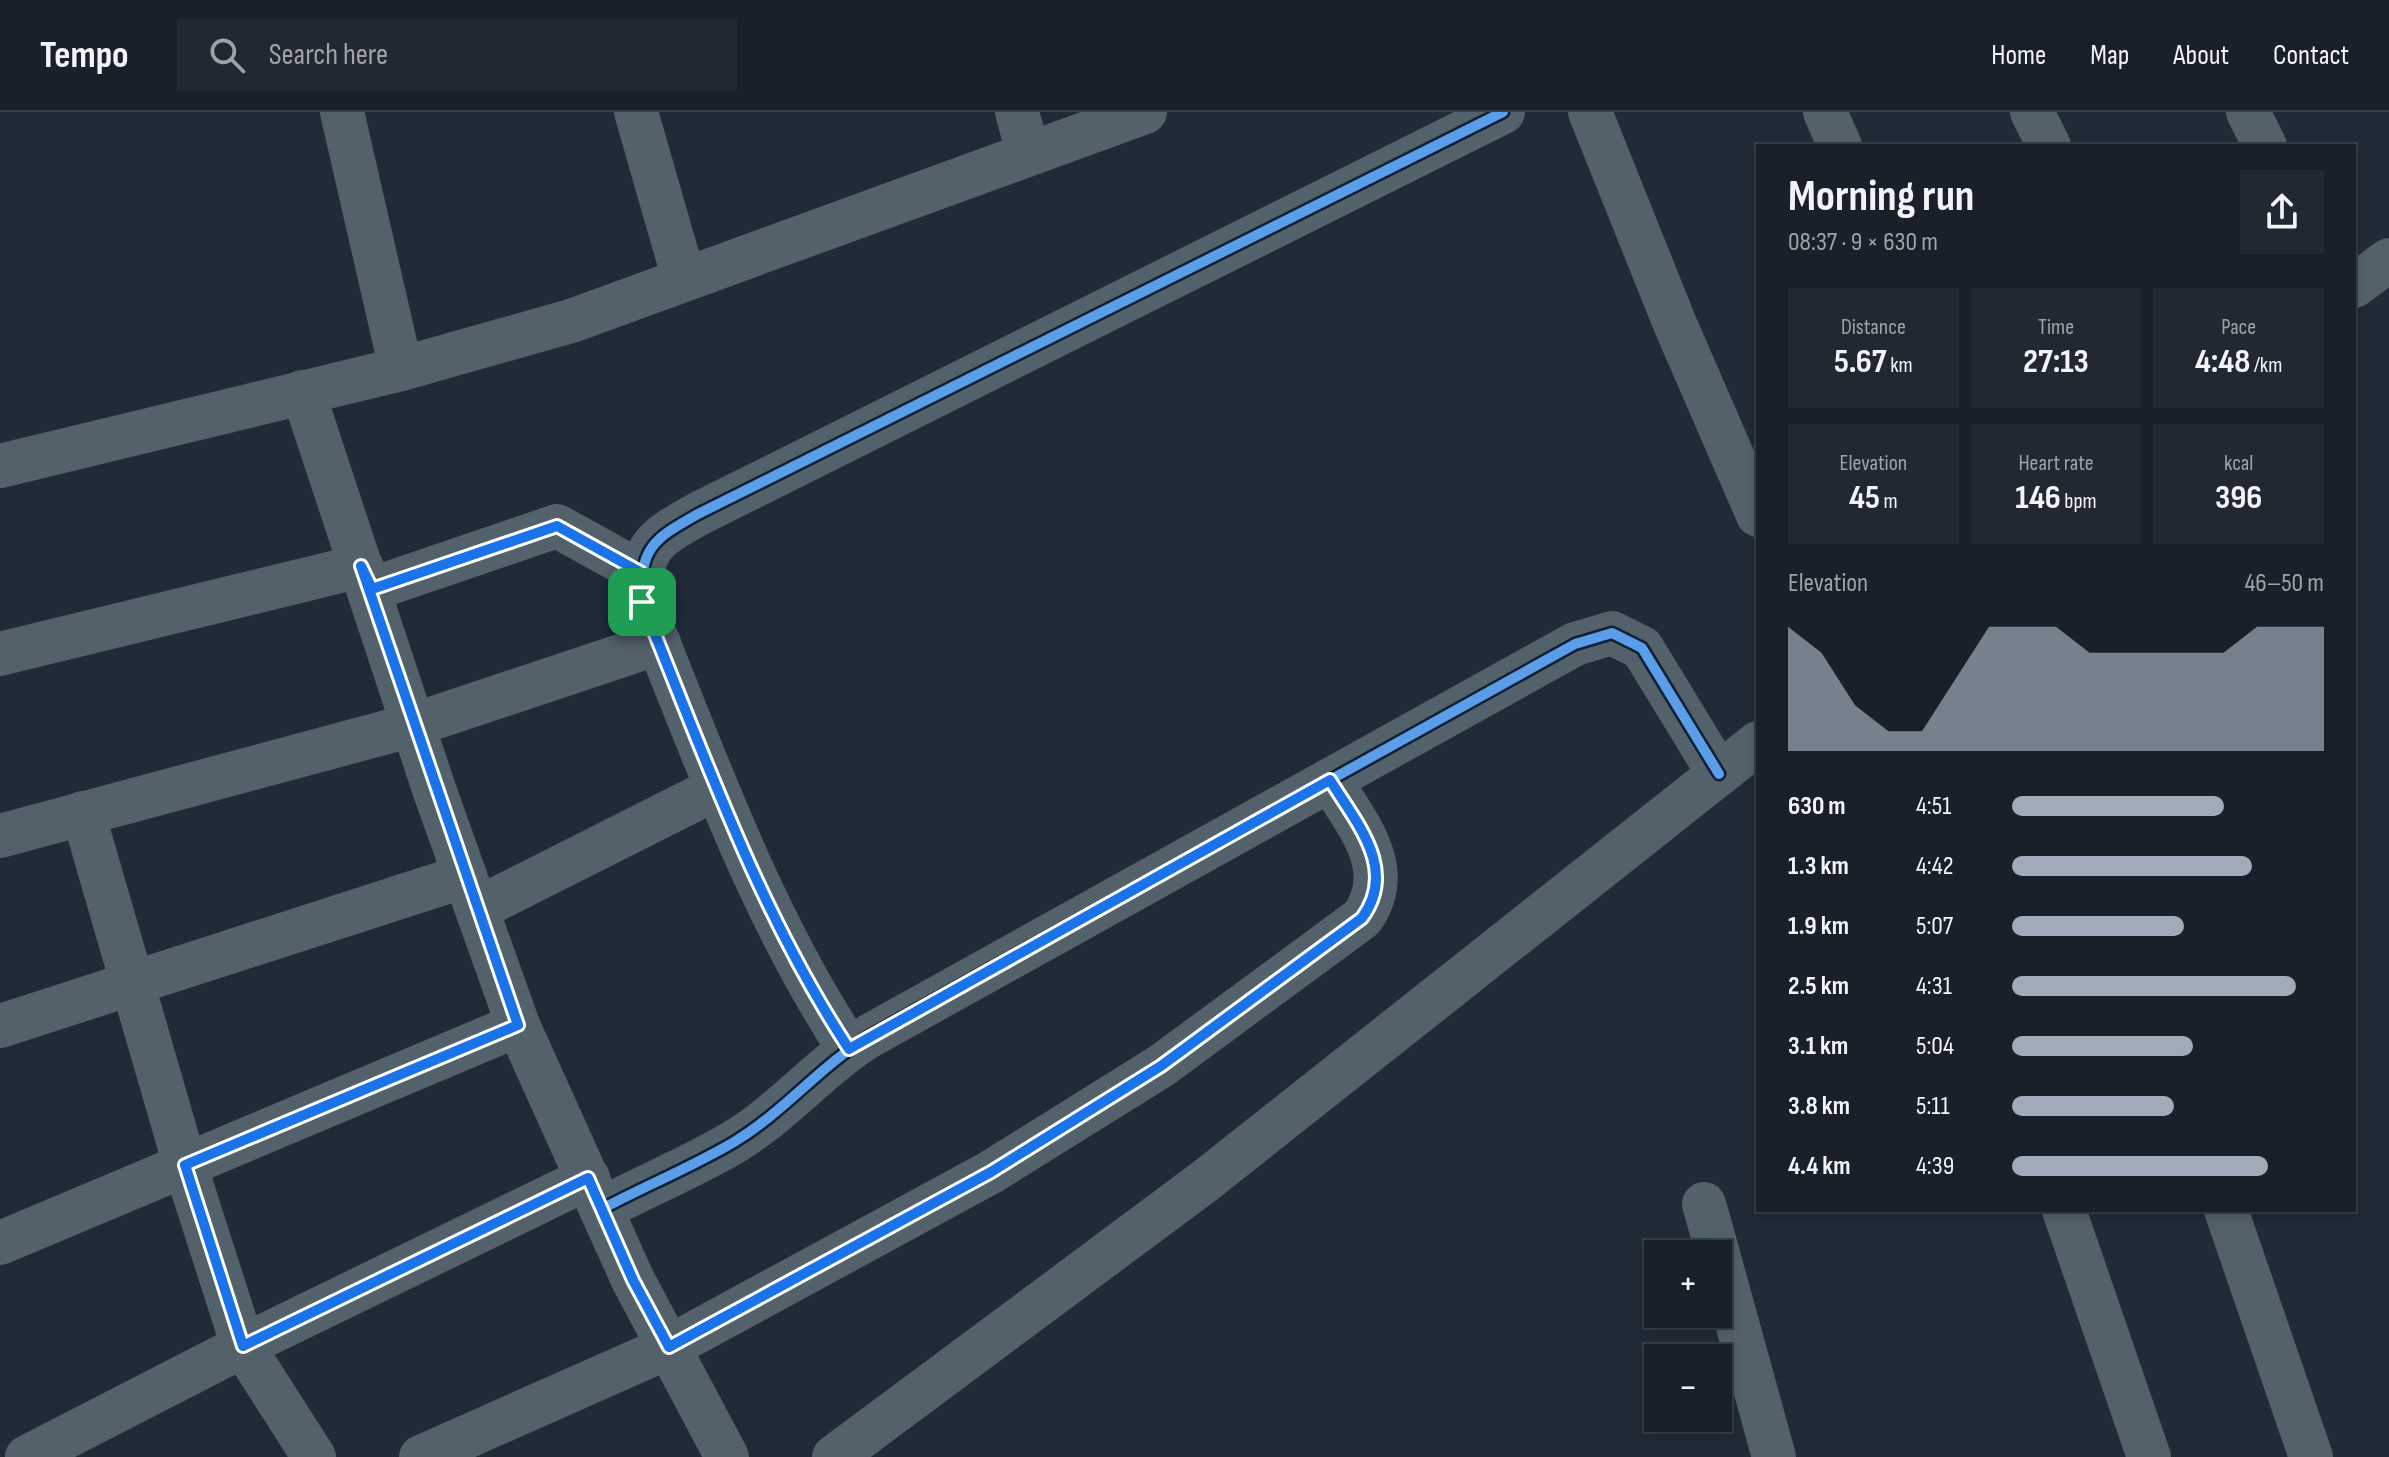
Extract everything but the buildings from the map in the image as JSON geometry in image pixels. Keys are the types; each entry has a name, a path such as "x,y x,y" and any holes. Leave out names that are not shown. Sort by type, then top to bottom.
{"street":[{"path":"342,112 401,369"},
{"path":"636,112 684,279"},
{"path":"2,459 401,369 571,321 684,279 1022,132 1145,112"},
{"path":"849,1049 808,986 715,789 642,602 640,572 648,549 664,533 698,514 1503,112"},
{"path":"1590,112 1675,324 1756,510"},
{"path":"1825,112 1839,144"},
{"path":"2032,112 2048,144"},
{"path":"2248,112 2264,144"},
{"path":"2356,285 2389,260"},
{"path":"303,392 413,725 518,1025 669,1347 727,1457"},
{"path":"361,566 372,589 557,526 640,572"},
{"path":"0,654 361,566"},
{"path":"27,1457 243,1346 595,1193 735,1141 849,1049 1575,644 1612,633 1642,648 1719,774"},
{"path":"0,836 413,725 659,643"},
{"path":"834,1457 1205,1181 1756,745"},
{"path":"421,1457 669,1347 991,1172 1161,1066 1362,918 1374,901 1378,871 1363,833 1330,780"},
{"path":"0,1026 131,982 471,892 715,789"},
{"path":"83,813 185,1165 243,1346 314,1457"},
{"path":"0,1243 518,1025"},
{"path":"1704,1204 1714,1240"},
{"path":"2065,1212 2149,1457"},
{"path":"2227,1212 2311,1457"},
{"path":"1732,1305 1774,1457"}],"cycle path":[{"path":"849,1049 787,942 760,887 642,602 643,569 652,547 660,538 698,514 1503,112"},
{"path":"602,1209 734,1142 871,1035 1575,644 1612,633 1642,648 1719,774"}],"route":[{"path":"557,526 640,572 642,602 715,789 808,986 849,1049 1330,780 1363,833 1378,871 1374,901 1362,918 1161,1066 991,1172 669,1347 633,1280 588,1178 243,1346 185,1165 518,1025 434,789 361,566 372,589 557,526"}]}
